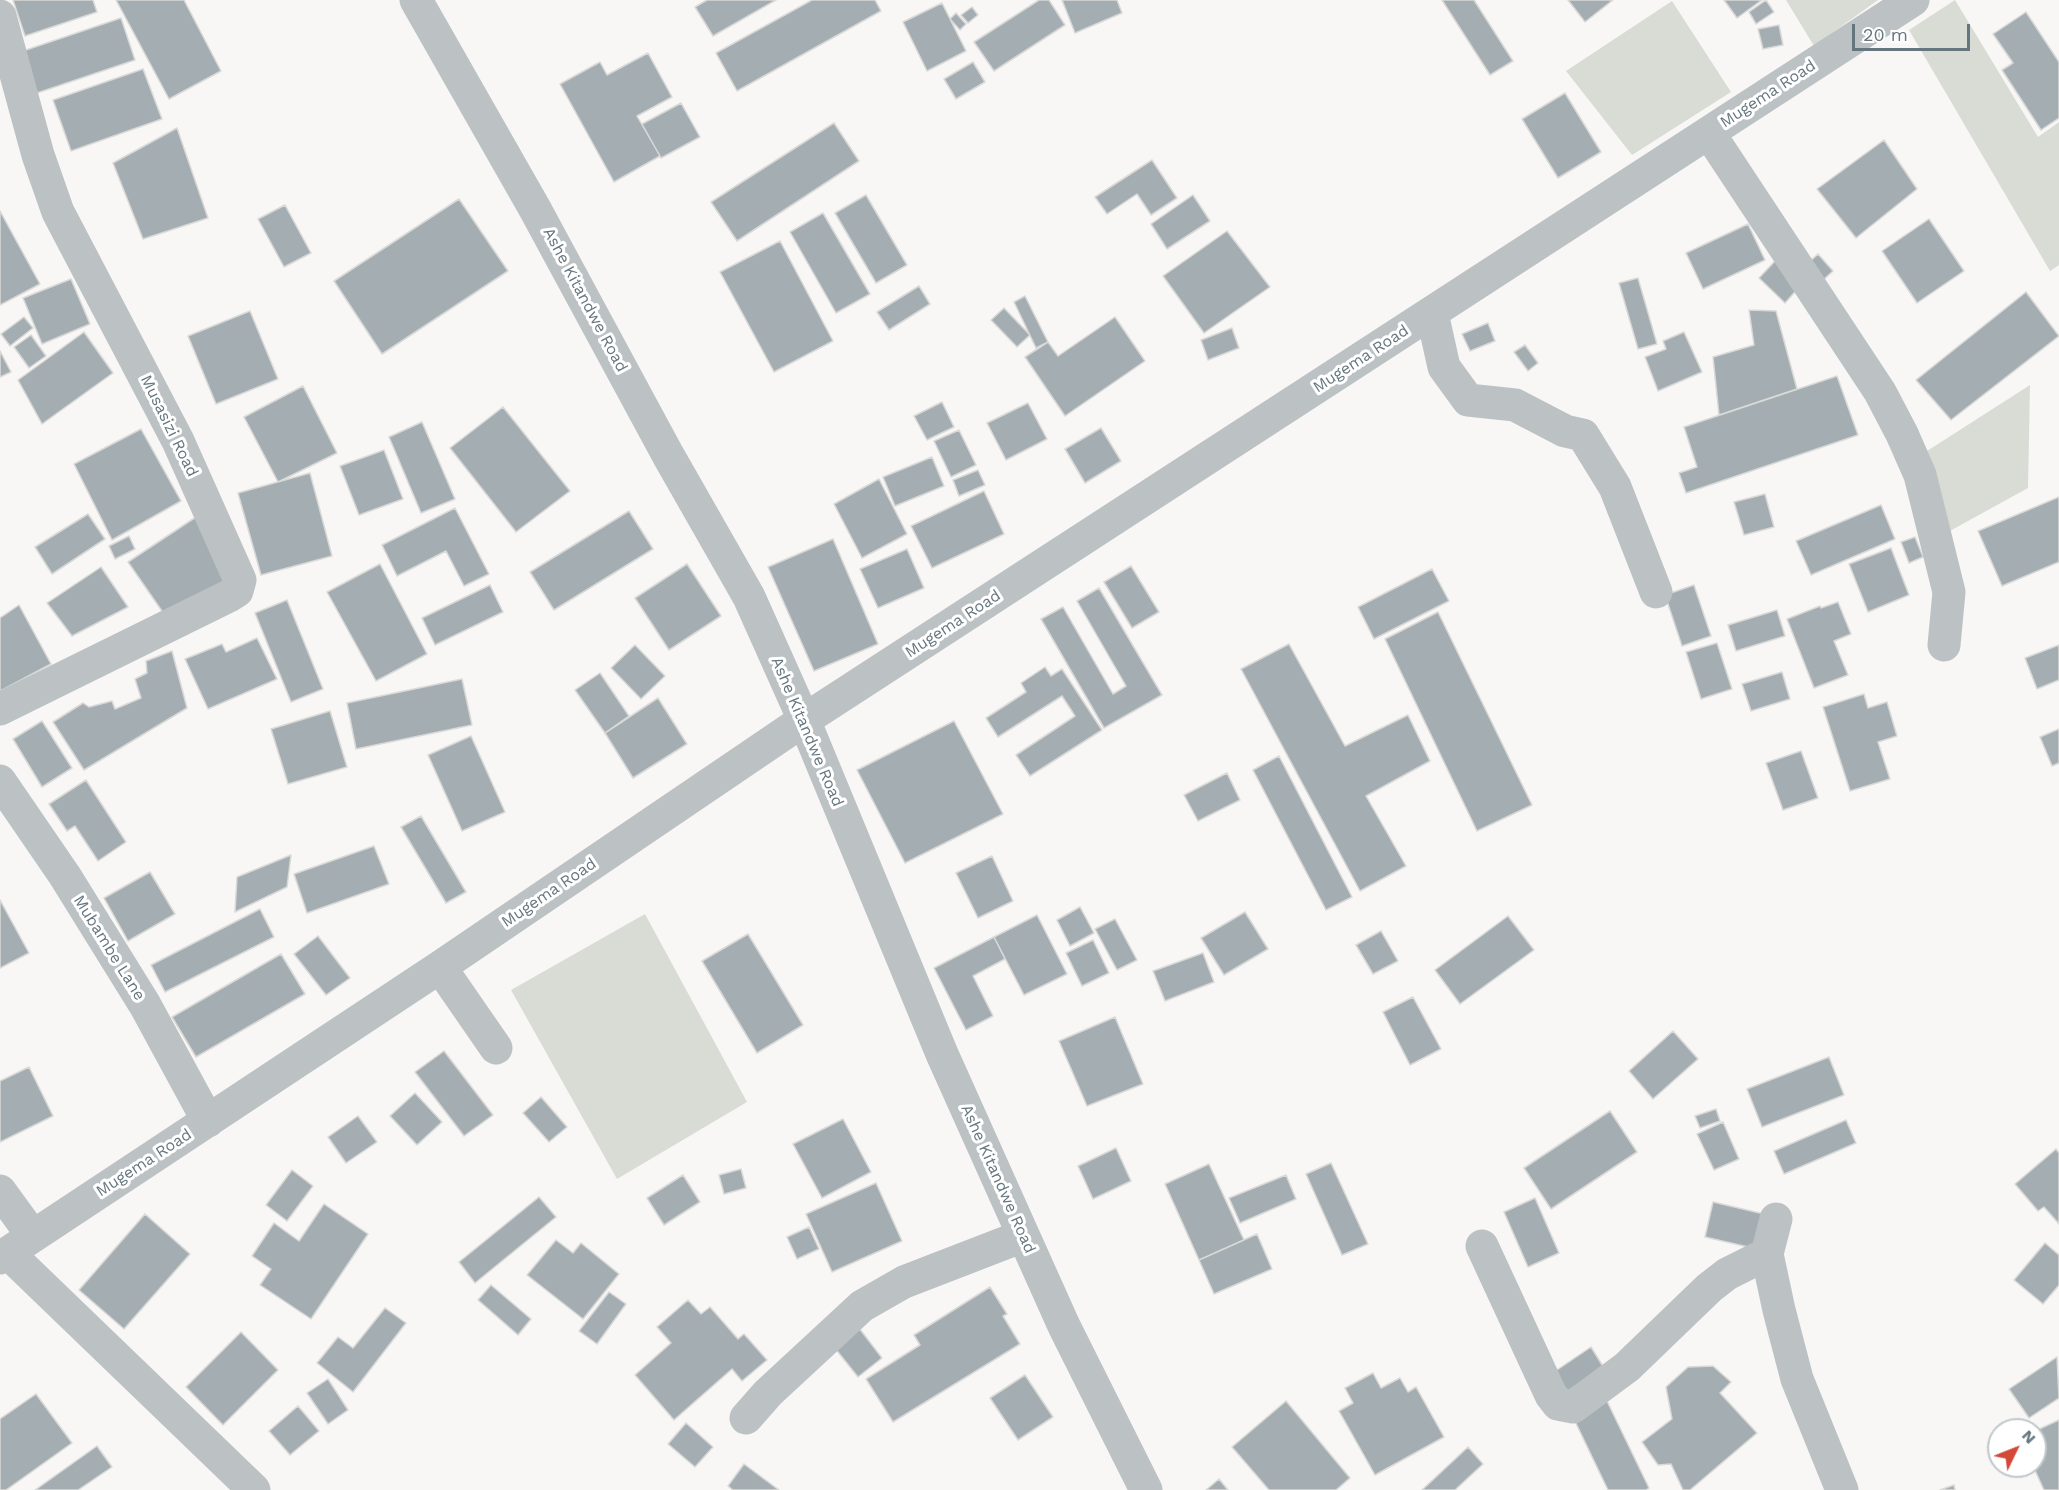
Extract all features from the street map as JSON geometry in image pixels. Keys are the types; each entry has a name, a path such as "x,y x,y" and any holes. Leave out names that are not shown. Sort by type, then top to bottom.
{"street":[{"name":"Ashe Kitandwe Road","path":"416,0 536,209 668,455 749,597 804,720 942,1054 1064,1326 1146,1490"},
{"name":"Mugema Road","path":"13,1249 440,967 804,720 1913,0"},
{"name":"Musasizi Road","path":"0,16 38,155 58,212 178,441 240,580 237,591 229,596 0,709"},
{"path":"1709,133 1874,383 1902,434 1920,475 1949,592 1944,645"},
{"path":"1432,313 1444,367 1468,400 1515,405 1565,430 1583,435 1615,487 1656,592"},
{"name":"Mubambe Lane","path":"0,781 65,876 145,1005 208,1122"},
{"path":"440,967 496,1048"},
{"path":"0,1191 13,1249 254,1490"},
{"path":"1776,1219 1767,1254 1797,1379 1842,1490"},
{"path":"746,1418 768,1394 862,1306 904,1282 1023,1236"},
{"path":"1482,1246 1551,1395 1558,1404 1572,1407 1627,1367 1718,1281 1767,1254"}],"shaded area":[{"path":"1786,0 1878,0 1814,46"},
{"path":"1955,0 2038,137 2059,122 2059,265 2050,271 1909,30"},
{"path":"1672,1 1731,92 1632,155 1566,71"},
{"path":"2030,385 2028,488 1948,532 1927,451"},
{"path":"645,914 747,1102 617,1179 511,990"}],"building":[{"path":"13,0 93,0 97,12 25,36"},
{"path":"116,0 184,0 221,71 169,99"},
{"path":"707,0 776,0 713,36 695,7"},
{"path":"812,0 875,0 881,11 737,91 716,53"},
{"path":"1039,0 1049,0 1065,25 994,71 974,42"},
{"path":"1062,0 1117,0 1122,13 1075,33"},
{"path":"1442,0 1474,0 1513,61 1490,75"},
{"path":"1568,0 1613,0 1585,22"},
{"path":"1724,0 1762,0 1737,18"},
{"path":"1766,0 1774,12 1756,24 1749,12"},
{"path":"942,3 966,51 927,71 903,22"},
{"path":"972,7 978,15 968,23 961,15"},
{"path":"2026,12 2059,62 2059,118 2041,130 2002,70 2013,63 1993,34"},
{"path":"956,13 966,24 960,30 950,19"},
{"path":"121,18 135,60 34,94 20,52"},
{"path":"1779,25 1783,45 1763,49 1758,29"},
{"path":"648,53 672,97 637,116 660,156 614,182 560,84 600,62 607,75"},
{"path":"973,62 985,82 956,99 944,79"},
{"path":"143,69 162,119 71,151 53,100"},
{"path":"1565,93 1601,152 1558,178 1522,119"},
{"path":"681,103 700,137 661,158 642,124"},
{"path":"834,123 859,161 737,241 711,202"},
{"path":"177,128 208,218 143,239 113,163"},
{"path":"1884,140 1917,189 1856,238 1817,189"},
{"path":"1152,160 1177,198 1151,215 1137,194 1107,214 1095,197"},
{"path":"866,195 907,265 876,283 835,213"},
{"path":"1193,195 1210,221 1167,249 1151,224"},
{"path":"459,199 508,271 382,354 334,281"},
{"path":"285,205 311,253 284,267 258,219"},
{"path":"0,211 40,284 0,305"},
{"path":"823,213 870,294 836,313 790,232"},
{"path":"1929,219 1964,271 1917,303 1882,251"},
{"path":"1748,224 1765,260 1703,289 1686,253"},
{"path":"1227,231 1270,287 1204,333 1163,276"},
{"path":"780,241 833,341 774,372 720,272"},
{"path":"1818,254 1833,271 1822,281 1807,264"},
{"path":"1776,260 1801,285 1785,303 1759,278"},
{"path":"1638,278 1657,344 1638,349 1619,283"},
{"path":"71,279 90,324 42,344 23,298"},
{"path":"919,286 930,304 889,330 877,312"},
{"path":"2026,292 2059,336 1951,420 1916,380"},
{"path":"1025,296 1048,342 1036,348 1014,302"},
{"path":"1004,308 1030,335 1017,347 991,320"},
{"path":"1749,310 1776,311 1797,389 1719,415 1713,357 1754,345"},
{"path":"250,311 278,379 216,404 188,336"},
{"path":"24,317 33,328 10,346 1,334"},
{"path":"1115,317 1145,361 1065,416 1025,357 1048,342 1058,356"},
{"path":"1488,323 1495,341 1470,351 1462,334"},
{"path":"1232,328 1239,348 1208,360 1201,340"},
{"path":"84,332 113,373 42,424 18,380"},
{"path":"1684,332 1702,372 1658,391 1645,357 1666,349 1663,341"},
{"path":"31,335 46,356 29,368 14,347"},
{"path":"1525,345 1538,363 1528,371 1514,352"},
{"path":"0,351 11,372 0,377"},
{"path":"1837,376 1858,435 1686,493 1679,473 1697,467 1684,427"},
{"path":"303,386 337,453 278,482 244,417"},
{"path":"942,402 954,427 927,440 914,416"},
{"path":"1028,403 1047,439 1006,460 987,423"},
{"path":"503,407 570,491 516,532 450,448"},
{"path":"422,422 455,499 421,513 389,437"},
{"path":"1101,428 1121,461 1085,483 1065,449"},
{"path":"141,429 181,501 112,540 74,464"},
{"path":"959,430 976,465 951,477 934,441"},
{"path":"384,450 403,499 359,515 340,466"},
{"path":"932,457 944,486 895,506 883,477"},
{"path":"978,470 985,485 959,496 953,480"},
{"path":"310,473 332,556 261,575 238,493"},
{"path":"879,479 907,534 862,558 834,504"},
{"path":"984,491 1004,534 932,568 911,526"},
{"path":"1765,494 1774,527 1744,535 1734,502"},
{"path":"2059,497 2059,562 2002,586 1978,531"},
{"path":"1881,505 1895,539 1811,575 1796,541"},
{"path":"455,508 489,574 464,586 446,551 397,576 382,545"},
{"path":"629,511 653,549 554,610 530,572"},
{"path":"88,514 105,539 52,574 35,547"},
{"path":"196,517 227,585 164,614 128,562"},
{"path":"129,536 135,549 115,559 109,546"},
{"path":"1915,537 1923,557 1909,563 1901,542"},
{"path":"833,539 878,644 814,671 768,567"},
{"path":"1891,548 1909,595 1868,612 1849,564"},
{"path":"907,549 924,588 878,608 860,569"},
{"path":"380,564 427,654 376,681 327,592"},
{"path":"687,564 721,616 669,650 635,598"},
{"path":"1131,566 1159,612 1132,628 1104,582"},
{"path":"101,567 128,607 72,636 47,603"},
{"path":"1432,569 1449,601 1374,639 1358,607"},
{"path":"490,585 503,612 435,645 422,618"},
{"path":"1694,585 1711,636 1682,646 1665,595"},
{"path":"1099,588 1162,695 1104,728 1041,619 1063,607 1113,694 1126,686 1077,601"},
{"path":"287,600 323,689 291,702 255,613"},
{"path":"1838,602 1851,634 1834,641 1848,675 1814,688 1787,619 1820,606 1821,608"},
{"path":"19,605 51,664 0,691 0,618"},
{"path":"1777,610 1785,636 1736,651 1728,625"},
{"path":"1438,612 1532,805 1477,831 1385,639"},
{"path":"257,638 277,679 208,709 185,659 222,644 226,652"},
{"path":"1717,643 1732,689 1701,699 1686,652"},
{"path":"1289,644 1345,746 1408,715 1430,761 1366,796 1406,866 1360,891 1241,669"},
{"path":"635,645 665,676 641,699 611,668"},
{"path":"2059,645 2059,680 2037,689 2025,658"},
{"path":"172,651 187,708 84,770 53,722 83,703 89,707 112,701 115,709 141,698 135,679 147,673 146,661"},
{"path":"1045,667 1051,676 1062,669 1102,730 1030,776 1016,755 1075,716 1062,696 998,737 986,718 1026,692 1021,683"},
{"path":"1782,672 1790,699 1751,711 1742,684"},
{"path":"600,673 629,716 605,733 575,690"},
{"path":"462,679 472,725 356,749 347,703"},
{"path":"1864,694 1868,708 1887,702 1897,736 1878,742 1890,779 1850,791 1823,707"},
{"path":"658,698 687,744 633,778 605,733"},
{"path":"330,711 347,767 288,784 271,729"},
{"path":"42,721 72,768 42,787 13,739"},
{"path":"954,721 1003,814 905,863 857,770"},
{"path":"2059,729 2059,763 2052,766 2040,737"},
{"path":"471,736 505,812 462,831 428,755"},
{"path":"1801,751 1818,798 1783,810 1766,763"},
{"path":"1279,756 1352,897 1326,910 1253,770"},
{"path":"1227,773 1240,800 1198,821 1184,795"},
{"path":"86,780 126,842 98,861 75,826 67,831 49,804"},
{"path":"421,816 466,892 446,903 401,827"},
{"path":"374,846 389,884 307,913 294,874"},
{"path":"291,855 287,887 235,912 237,877"},
{"path":"992,856 1013,901 978,918 956,873"},
{"path":"150,872 175,914 128,941 104,898"},
{"path":"0,900 29,953 0,968"},
{"path":"1080,907 1094,933 1070,946 1057,920"},
{"path":"260,909 274,937 165,992 151,965"},
{"path":"1245,912 1268,949 1224,975 1201,938"},
{"path":"1037,915 1067,974 1024,995 994,937"},
{"path":"1508,916 1534,950 1460,1004 1435,970"},
{"path":"1115,919 1137,960 1117,970 1095,929"},
{"path":"1381,931 1398,961 1373,974 1356,945"},
{"path":"748,934 803,1025 757,1053 702,961"},
{"path":"318,936 350,978 326,995 294,954"},
{"path":"994,937 1005,959 973,976 993,1016 966,1030 934,968"},
{"path":"1093,940 1109,973 1082,986 1066,953"},
{"path":"1203,953 1214,982 1165,1001 1153,971"},
{"path":"281,954 305,994 196,1057 172,1017"},
{"path":"1413,997 1441,1049 1410,1065 1383,1012"},
{"path":"1115,1017 1143,1084 1087,1106 1059,1041"},
{"path":"1673,1031 1698,1059 1653,1099 1629,1071"},
{"path":"444,1051 493,1115 464,1136 415,1072"},
{"path":"1829,1057 1844,1095 1762,1127 1747,1089"},
{"path":"29,1067 53,1116 0,1142 0,1081"},
{"path":"415,1093 442,1122 417,1145 390,1116"},
{"path":"541,1097 567,1127 549,1142 523,1113"},
{"path":"1716,1109 1720,1121 1700,1128 1695,1116"},
{"path":"1610,1111 1637,1152 1551,1209 1524,1168"},
{"path":"358,1116 377,1142 346,1163 328,1137"},
{"path":"843,1119 871,1172 822,1198 793,1144"},
{"path":"1846,1120 1856,1143 1784,1174 1774,1151"},
{"path":"1723,1122 1739,1159 1714,1170 1697,1134"},
{"path":"1116,1148 1131,1181 1093,1199 1078,1166"},
{"path":"2056,1149 2059,1153 2059,1224 2044,1207 2038,1211 2015,1184"},
{"path":"1331,1163 1368,1244 1342,1255 1306,1174"},
{"path":"1209,1164 1244,1240 1199,1260 1165,1184"},
{"path":"741,1169 746,1188 724,1194 719,1175"},
{"path":"292,1170 313,1186 287,1221 266,1205"},
{"path":"683,1175 700,1202 664,1225 647,1198"},
{"path":"1286,1175 1296,1199 1240,1223 1229,1198"},
{"path":"876,1183 902,1241 832,1272 806,1214"},
{"path":"539,1197 556,1217 475,1283 459,1262"},
{"path":"1535,1198 1559,1253 1528,1267 1504,1212"},
{"path":"1713,1202 1764,1214 1757,1249 1705,1237"},
{"path":"324,1204 368,1234 311,1319 260,1285 271,1269 252,1256 274,1223 299,1241"},
{"path":"145,1214 190,1254 124,1329 79,1290"},
{"path":"809,1227 819,1249 797,1259 787,1237"},
{"path":"1257,1234 1272,1269 1214,1294 1199,1260"},
{"path":"556,1240 573,1253 581,1243 619,1274 583,1319 527,1275"},
{"path":"2045,1243 2059,1255 2059,1285 2043,1304 2014,1280"},
{"path":"491,1285 531,1319 518,1335 478,1300"},
{"path":"990,1287 1007,1314 1003,1316 1020,1344 893,1422 866,1379 920,1345 914,1335"},
{"path":"609,1292 626,1304 597,1344 579,1331"},
{"path":"688,1300 701,1314 710,1307 738,1339 744,1334 767,1360 742,1381 732,1369 674,1420 635,1375 671,1343 657,1327"},
{"path":"385,1308 406,1323 353,1392 317,1363 338,1337 353,1348"},
{"path":"859,1328 882,1358 858,1377 834,1347"},
{"path":"241,1332 278,1370 223,1425 186,1387"},
{"path":"1591,1347 1604,1368 1567,1392 1554,1372"},
{"path":"2057,1357 2059,1398 2029,1418 2009,1389"},
{"path":"1713,1366 1731,1382 1720,1393 1757,1433 1690,1490 1683,1490 1671,1464 1658,1465 1642,1442 1672,1419 1666,1387 1688,1367"},
{"path":"1373,1373 1381,1388 1400,1378 1408,1392 1416,1387 1444,1437 1375,1475 1339,1411 1353,1403 1345,1388"},
{"path":"1025,1375 1053,1417 1018,1440 990,1398"},
{"path":"328,1379 348,1410 328,1424 307,1393"},
{"path":"36,1394 72,1443 6,1490 0,1490 0,1419"},
{"path":"1606,1399 1649,1488 1646,1490 1608,1490 1572,1415"},
{"path":"1286,1401 1350,1478 1336,1490 1269,1490 1232,1447"},
{"path":"298,1406 319,1431 290,1455 269,1431"},
{"path":"2059,1420 2059,1490 2044,1490 2038,1478 2047,1478 2047,1426"},
{"path":"686,1423 713,1447 695,1467 668,1444"},
{"path":"97,1446 112,1467 78,1490 35,1490"},
{"path":"1468,1447 1483,1464 1455,1490 1422,1490"},
{"path":"744,1464 779,1490 733,1490 728,1486"},
{"path":"1219,1479 1228,1490 1206,1490"},
{"path":"1954,1485 1955,1490 1940,1490"}]}
